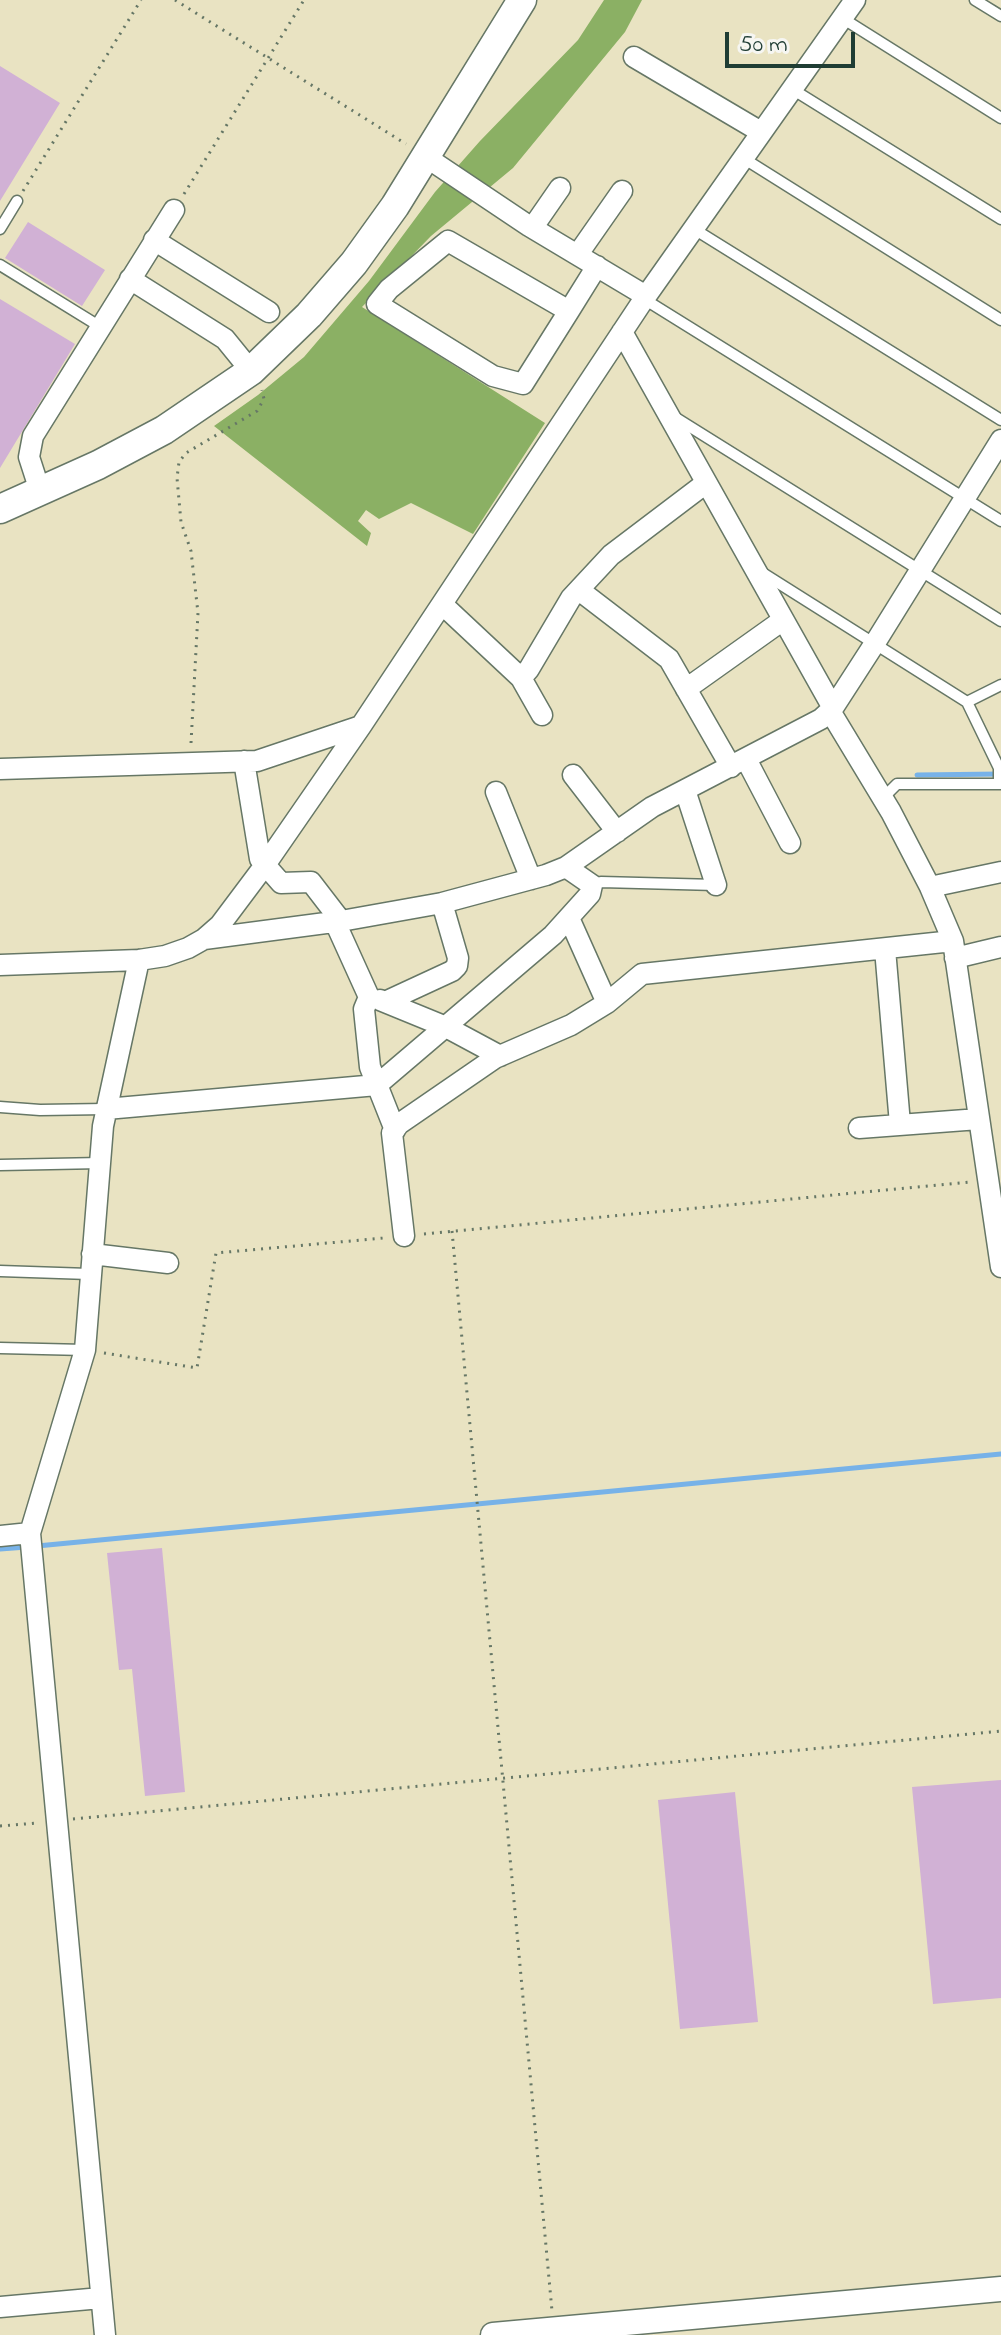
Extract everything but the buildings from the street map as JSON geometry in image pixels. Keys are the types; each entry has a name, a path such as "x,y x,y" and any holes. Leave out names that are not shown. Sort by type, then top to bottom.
{"main road":[{"path":"0,509 164,430 251,371 309,315 334,288 395,206 522,0"}],"street":[{"path":"0,965 139,960 165,956 204,939 220,925 265,865 443,605 645,297 855,0"},
{"path":"634,57 761,132"},
{"path":"426,157 645,297"},
{"path":"533,227 560,188"},
{"path":"578,254 622,191"},
{"path":"40,491 29,457 33,436 174,210"},
{"path":"154,240 269,312"},
{"path":"569,311 448,241 389,289 377,304 493,376 523,384 569,311 597,266"},
{"path":"130,279 225,339 251,371"},
{"path":"622,332 930,887 954,950 987,1131 988,1180 1001,1267"},
{"path":"204,939 338,922 442,903 566,867 652,807 821,719 831,710 875,643 1001,440"},
{"path":"521,678 571,598 611,555 706,483"},
{"path":"579,590 669,659 790,843"},
{"path":"443,605 521,678 542,715"},
{"path":"686,689 783,620"},
{"path":"0,769 257,761 361,726"},
{"path":"244,761 260,859 281,883 311,882 338,922 377,999 446,1027 500,1056"},
{"path":"573,775 617,832"},
{"path":"685,790 716,885"},
{"path":"496,792 531,879"},
{"path":"106,1109 377,1085 553,935 590,894 592,885 566,867"},
{"path":"930,887 1001,872"},
{"path":"395,1130 370,1067 364,1009 377,999 452,971 457,966 458,958 442,903"},
{"path":"569,918 607,1003"},
{"path":"404,1236 392,1133 399,1124 500,1056 571,1025 607,1003 642,974 885,949 1001,947"},
{"path":"885,949 900,1124"},
{"path":"105,2335 30,1534 85,1350 90,1264 106,1109 139,960"},
{"path":"859,1128 900,1124 987,1131"},
{"path":"90,1264 168,1263"},
{"path":"0,1536 30,1534"},
{"path":"493,2335 1001,2289"},
{"path":"0,2307 101,2298"}],"lane":[{"path":"975,0 1001,16"},
{"path":"842,18 1001,118"},
{"path":"792,89 1001,219"},
{"path":"743,158 1001,320"},
{"path":"0,229 17,201"},
{"path":"694,229 1001,420"},
{"path":"0,265 99,326"},
{"path":"645,297 1001,521"},
{"path":"668,413 1001,621"},
{"path":"753,566 967,702 999,768 1000,784 897,784 883,798"},
{"path":"967,702 1001,685"},
{"path":"592,885 601,882 716,885"},
{"path":"0,1107 106,1109"},
{"path":"0,1165 101,1163"},
{"path":"0,1271 90,1264"},
{"path":"0,1348 85,1350"}],"path":[{"path":"17,201 141,0"},
{"path":"175,0 426,157"},
{"path":"174,210 304,0"},
{"path":"190,763 198,613 191,551 181,522 177,478 179,462 186,453 257,411 264,399 261,385 251,371"},
{"path":"85,1350 197,1368 216,1253 988,1180"},
{"path":"452,1231 554,2329"},
{"path":"0,1826 1001,1731"}],"green space":[{"path":"604,0 642,0 625,32 513,168 431,236 362,307 545,423 473,534 411,503 379,519 366,510 358,521 371,533 367,546 214,426 304,357 369,281 435,192 578,40"}],"waterway":[{"path":"917,775 1000,774"},
{"path":"37,1546 1001,1454"},
{"path":"0,1549 27,1547"}]}
